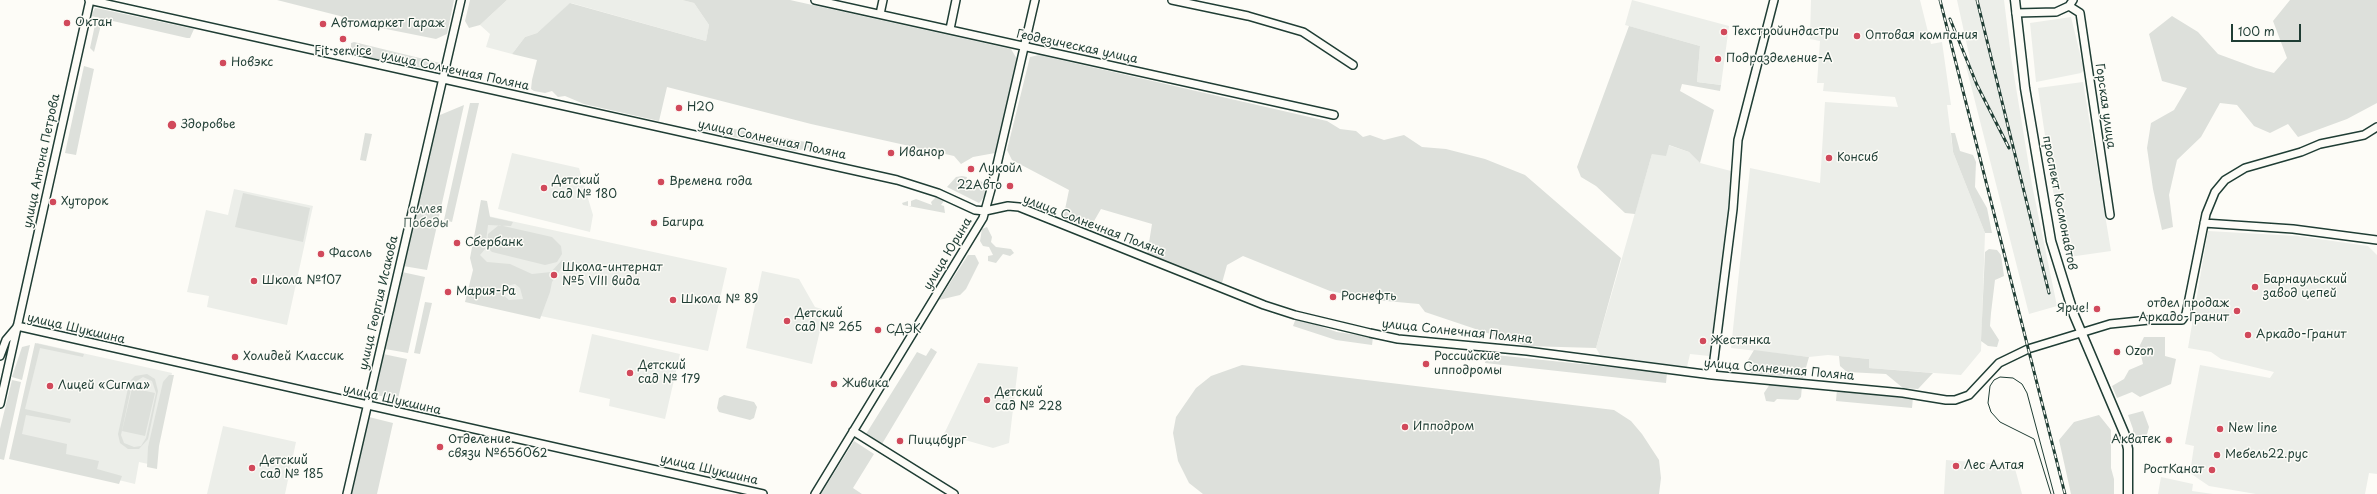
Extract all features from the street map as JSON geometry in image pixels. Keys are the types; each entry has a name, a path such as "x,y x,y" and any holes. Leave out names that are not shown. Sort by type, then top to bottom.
{"main road":[{"name":"проспект Космонавтов","path":"2015,0 2025,88 2052,241 2063,284 2080,332 2125,435 2128,449 2128,494"}],"street":[{"name":"улица Солнечная Поляна","path":"89,0 897,180 938,192 975,210 986,210 1000,207 1019,207 1264,305 1347,328 1398,339 1527,351 1712,375 1850,387 1955,400 1969,395 1991,370 2005,359 2028,349 2080,332"},
{"name":"улица Антона Петрова","path":"0,404 89,0"},
{"name":"улица Георгия Исакова","path":"348,494 460,0"},
{"name":"Геодезическая улица","path":"815,0 1334,115"},
{"path":"880,14 883,0"},
{"path":"950,29 956,0"},
{"name":"улица Юрина","path":"815,494 986,210 1036,0"},
{"path":"1172,0 1248,16 1303,32 1353,65"},
{"path":"1712,375 1733,209 1738,140 1774,0"},
{"name":"Горская улица","path":"2016,13 2056,12 2071,3 2080,13 2110,215"},
{"path":"2080,332 2110,324 2148,320 2182,320 2186,314 2204,223 2212,198 2225,180 2245,168 2301,152 2320,144 2364,135 2377,127"},
{"path":"2204,223 2293,229 2377,240"},
{"name":"улица Антона Петрова","path":"0,356 6,340 17,326"},
{"name":"улица Шукшина","path":"17,326 763,494"},
{"path":"853,431 954,494"}],"shaded area":[{"path":"507,0 682,0 694,3 709,25 706,41 571,3 537,33 525,37 512,54 486,47 490,34 480,25"},
{"path":"1632,0 1729,26 1721,85 1697,82 1700,46 1625,25"},
{"path":"1811,0 1920,0 1931,44 1942,42 1951,105 1947,105 1953,152 1985,233 1981,351 1961,375 1869,368 1869,359 1828,355 1809,357 1731,348 1750,168 1820,183 1825,102 1898,107 1895,97 1823,91 1824,83 1817,83 1820,41 1810,39"},
{"path":"1957,0 2004,0 2011,57 2032,185 2057,306 2029,314 1966,66 1970,59"},
{"path":"2071,17 2084,70 2081,73 2036,82 2030,23"},
{"path":"2083,82 2111,251 2069,257 2061,203 2055,204 2038,88"},
{"path":"1668,145 1689,152 1700,163 1731,171 1728,220 1709,356 1690,354 1687,367 1600,355 1596,348 1652,154"},
{"name":"Детский сад № 180","path":"512,153 579,168 593,215 590,232 498,209"},
{"path":"234,189 313,206 287,325 207,307 209,296 187,292 206,210 228,215"},
{"name":"Школа-интернат №5 VIII вида","path":"488,216 727,268 708,351 469,301"},
{"path":"2208,231 2298,236 2368,246 2377,255 2377,474 2369,473 2365,494 2256,494 2209,486 2190,473 2194,446 2185,444 2200,365 2270,378 2274,372 2221,359 2211,352 2188,348"},
{"name":"Детский сад № 265","path":"762,271 799,279 815,307 825,310 812,364 746,348"},
{"name":"Детский сад № 179","path":"592,334 680,354 665,419 609,406 610,399 579,392"},
{"path":"37,343 172,373 153,465 139,462 135,484 12,454"},
{"name":"Детский сад № 228","path":"978,363 1018,367 1009,443 993,448 944,434"},
{"name":"Детский сад № 185","path":"223,426 296,442 285,494 207,494"},
{"path":"1946,460 2014,465 2022,494 1944,494"},
{"path":"2161,477 2193,484 2192,491 2213,494 2158,494"}],"green space":[{"path":"277,0 454,0 447,34 436,39 361,24 340,16"},
{"path":"470,0 507,0 480,25 469,28 465,21"},
{"path":"682,0 790,0 1011,49 1017,59 995,153 973,157 961,164 954,156 811,124 667,87 659,121 584,104 565,96 558,97 552,91 545,93 534,91 531,89 537,60 512,54 525,37 537,33 570,3 706,41 709,25 694,3"},
{"path":"2290,0 2377,0 2377,103 2347,119 2298,137 2288,124 2270,133 2254,126 2237,105 2220,103 2201,137 2177,160 2169,195 2173,227 2162,230 2153,189 2147,148 2151,123 2174,110 2187,88 2162,81 2149,34 2172,16 2198,32 2218,54 2274,73 2287,58 2273,21"},
{"path":"95,8 194,29 190,38 187,38 91,16"},
{"path":"96,20 102,21 94,52 90,48"},
{"path":"1629,26 1700,46 1697,82 1721,85 1720,91 1682,84 1680,91 1714,110 1700,163 1689,152 1669,145 1666,156 1652,154 1635,214 1625,213 1596,186 1581,177 1577,167"},
{"path":"354,42 440,63 443,66 440,70 435,70 351,53 351,43"},
{"path":"1039,55 1327,121 1340,129 1356,131 1363,137 1370,135 1384,140 1404,135 1422,147 1446,149 1485,159 1525,175 1621,258 1596,348 1526,346 1425,312 1419,304 1375,300 1330,291 1243,256 1227,265 1222,283 1205,279 1147,255 1152,224 1101,209 1090,228 1063,219 1069,190 1012,160 1007,150 1030,57"},
{"path":"84,66 94,69 76,155 65,153"},
{"path":"470,103 479,103 452,222 444,220"},
{"name":"аллея Победы","path":"464,105 427,270 403,266 437,119 440,115"},
{"path":"706,124 806,142 809,148 795,151 703,130 701,125"},
{"path":"365,133 372,134 366,161 360,160"},
{"path":"1951,133 1955,133 1960,151 1973,155 1976,162 1975,187 1987,208 1992,233 1985,233 1953,152"},
{"path":"956,177 967,177 966,182 974,184 975,180 987,183 987,192 979,203 947,187"},
{"path":"243,193 310,208 303,242 235,227"},
{"path":"936,197 944,201 941,205 944,206 945,213 908,206 911,206 911,201 916,199 932,205 931,202"},
{"path":"481,200 487,201 490,217 513,222 511,226 488,225 485,249 480,255 487,262 510,264 532,274 551,272 562,260 566,261 552,282 540,319 465,302 473,270 470,258","holes":["515,284 520,288 523,299 509,300 501,293 502,287"]},
{"path":"908,201 908,206 903,205 902,203"},
{"path":"499,225 552,237 561,246 562,254 557,262 545,265 492,252 487,247 488,234"},
{"path":"987,227 992,237 991,242 996,247 1011,249 1014,253 1010,256 1003,254 996,263 988,261 988,256 993,255 989,247 983,246 980,241 982,229"},
{"path":"1989,249 1997,250 2001,255 2004,276 1995,280 1991,313 1990,326 1999,340 1997,347 1988,346 1981,341 1985,252"},
{"path":"968,255 975,255 979,263 966,289 960,295 939,300"},
{"path":"402,272 425,277 408,353 385,349"},
{"path":"425,302 432,303 420,354 414,353"},
{"path":"1296,318 1337,332 1373,337 1372,345 1336,340 1293,326"},
{"path":"2144,337 2165,337 2165,356 2176,359 2171,384 2140,397 2132,392 2117,398 2112,386 2124,379 2129,370 2143,364 2139,347"},
{"path":"35,343 84,354 83,357 40,348 25,409 71,419 70,423 26,415 22,434 67,444 66,454 99,461 97,469 122,476 119,484 9,459"},
{"path":"30,345 22,380 12,377 22,347"},
{"path":"931,348 937,352 882,444 866,434 917,352 926,356"},
{"path":"1754,350 1809,357 1803,378 1751,373 1748,360"},
{"path":"383,354 407,359 398,399 375,395"},
{"path":"1486,354 1667,373 1666,383 1485,363"},
{"path":"1839,356 1869,359 1869,368 1933,373 1918,389 1903,388 1886,374 1847,372 1840,366"},
{"name":"Ипподром","path":"1242,365 1614,410 1631,421 1642,434 1659,460 1661,478 1659,494 1203,494 1189,483 1178,461 1173,433 1176,417 1196,388 1211,376"},
{"path":"147,374 155,379 158,391 148,439 139,449 128,449 120,443 118,434 128,388 131,380 135,376","holes":["143,377 152,381 156,393 146,438 141,446 134,447 124,443 121,435 132,384"]},
{"path":"169,375 174,375 159,446 157,469 147,467 148,447 163,382"},
{"path":"12,380 21,382 4,460 0,459 0,429"},
{"path":"1770,384 1802,386 1801,397 1798,400 1777,399 1774,402 1766,401 1764,393"},
{"path":"132,388 155,393 145,436 122,431"},
{"path":"1837,389 1913,397 1912,408 1836,401"},
{"path":"724,395 754,402 757,407 754,418 750,420 719,412 717,408 719,398"},
{"path":"2143,411 2149,427 2145,442 2134,442 2133,429 2128,415"},
{"path":"2099,415 2111,430 2111,468 2114,479 2114,494 2071,494 2059,440 2074,422"},
{"path":"369,417 393,423 377,494 352,494"},
{"path":"854,441 874,454 853,488 862,494 821,494"}],"tram line":[{"path":"2051,494 2034,439 2000,422 1991,412 1988,403 1990,386 1994,380 2000,377 2013,378 2022,384 2027,393 2054,494"}],"railway":[{"path":"1940,0 2065,494"},
{"path":"1977,0 2049,293"},
{"path":"1950,19 1977,85 2009,148"}],"place":[{"name":"Октан","path":"67,23"},
{"name":"Автомаркет Гараж","path":"323,24"},
{"name":"Техстройиндастри","path":"1724,32"},
{"name":"Оптовая компания","path":"1857,36"},
{"name":"Fit service","path":"343,39"},
{"name":"Подразделение-А","path":"1718,59"},
{"name":"Новэкс","path":"223,63"},
{"name":"H2O","path":"679,108"},
{"name":"Здоровье","path":"172,125"},
{"name":"Иванор","path":"891,153"},
{"name":"Консиб","path":"1829,158"},
{"name":"Лукойл","path":"971,169"},
{"name":"Времена года","path":"661,182"},
{"name":"22Авто","path":"1010,186"},
{"name":"Детский сад № 180","path":"544,188"},
{"name":"Хуторок","path":"53,202"},
{"name":"Багира","path":"654,223"},
{"name":"Сбербанк","path":"457,243"},
{"name":"Фасоль","path":"321,254"},
{"name":"Школа-интернат №5 VIII вида","path":"554,275"},
{"name":"Школа №107","path":"254,281"},
{"name":"Барнаульский завод цепей","path":"2255,287"},
{"name":"Мария-Ра","path":"448,292"},
{"name":"Роснефть","path":"1333,297"},
{"name":"Школа № 89","path":"673,300"},
{"name":"Ярче!","path":"2097,309"},
{"name":"отдел продаж Аркадо-Гранит","path":"2237,311"},
{"name":"Детский сад № 265","path":"787,321"},
{"name":"СДЭК","path":"878,330"},
{"name":"Аркадо-Гранит","path":"2248,335"},
{"name":"Жестянка","path":"1703,341"},
{"name":"Ozon","path":"2117,352"},
{"name":"Холидей Классик","path":"235,357"},
{"name":"Российские ипподромы","path":"1426,364"},
{"name":"Детский сад № 179","path":"630,373"},
{"name":"Живика","path":"834,384"},
{"name":"Лицей «Сигма»","path":"50,386"},
{"name":"Детский сад № 228","path":"987,400"},
{"name":"Ипподром","path":"1405,427"},
{"name":"New line","path":"2220,429"},
{"name":"Акватек","path":"2169,440"},
{"name":"Пиццбург","path":"900,441"},
{"name":"Отделение связи №656062","path":"440,447"},
{"name":"Мебель22.рус","path":"2217,455"},
{"name":"Лес Алтая","path":"1956,466"},
{"name":"Детский сад № 185","path":"252,468"},
{"name":"РостКанат","path":"2212,470"}]}
